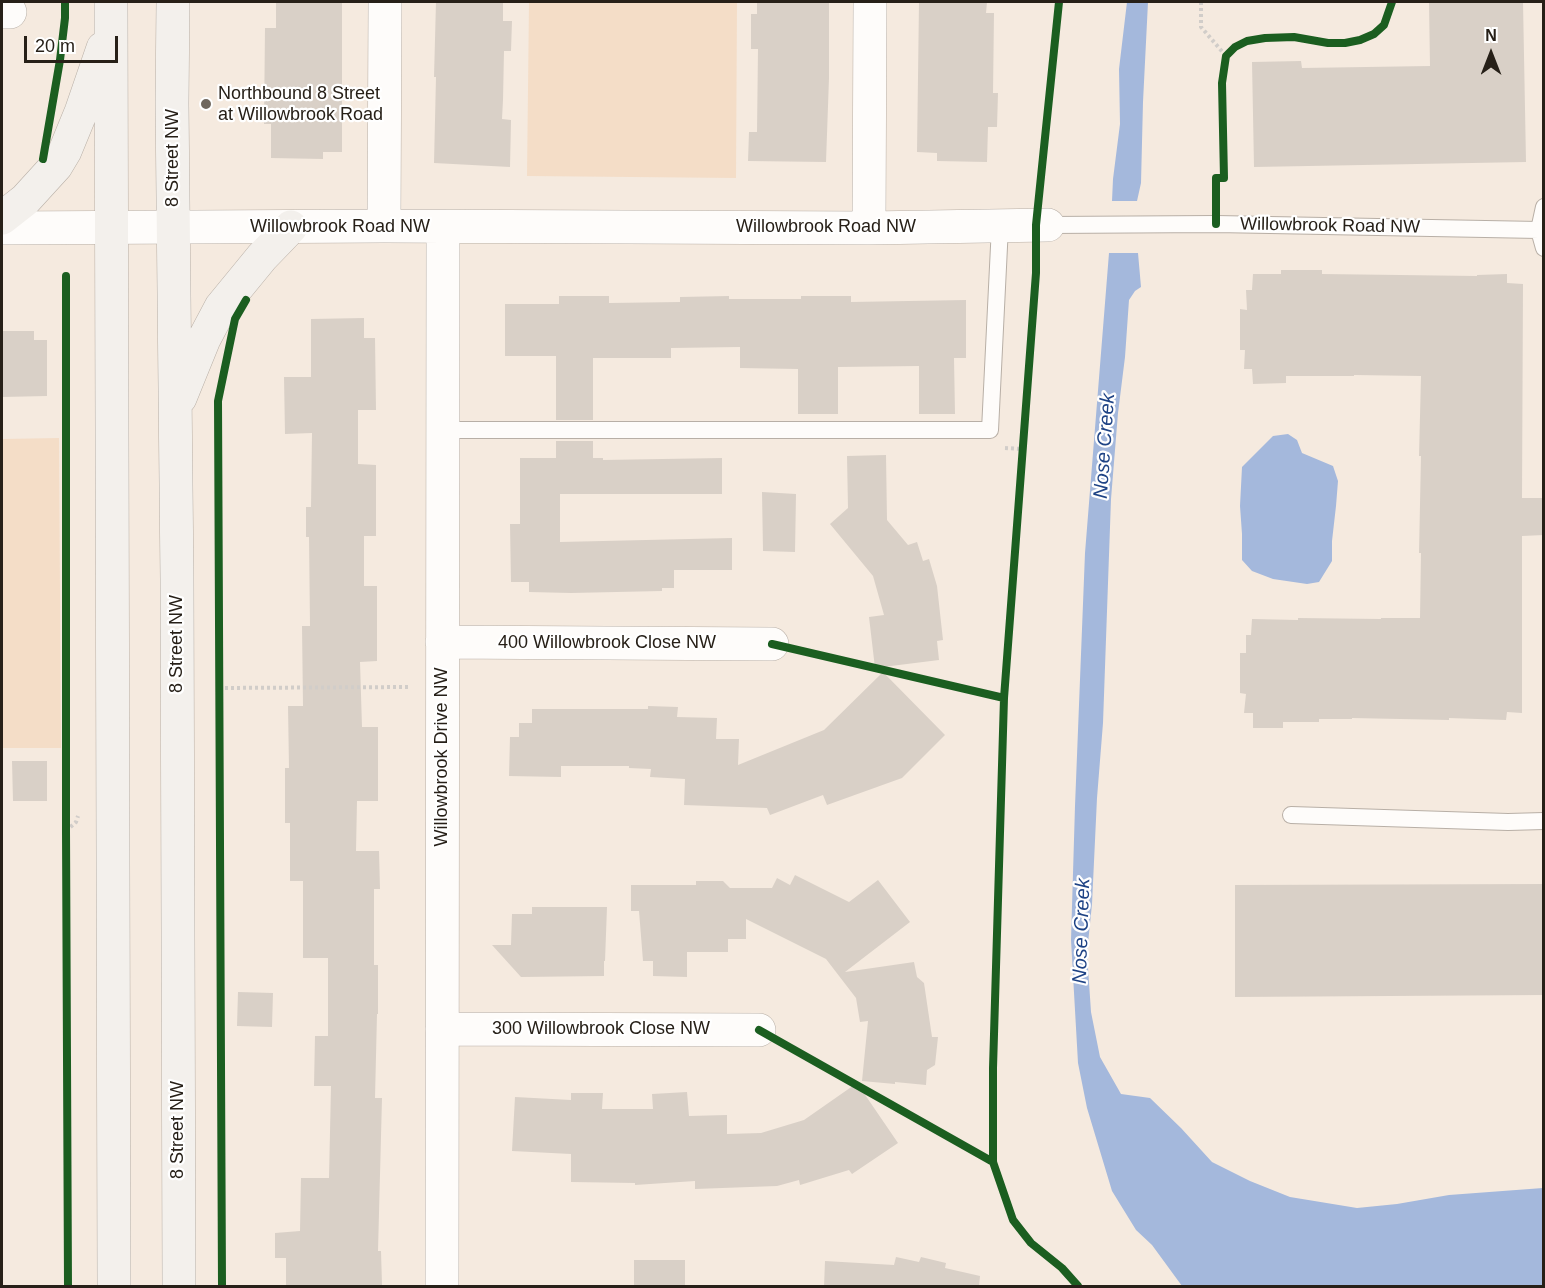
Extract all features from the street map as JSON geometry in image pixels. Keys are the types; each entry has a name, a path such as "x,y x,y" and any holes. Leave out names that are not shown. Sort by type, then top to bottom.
{"main road":[{"name":"8 Street NW","path":"173,2 179,1287"},
{"path":"2,218 25,200 56,166 65,151 81,112 111,11"},
{"path":"111,11 114,1287"},
{"path":"175,411 220,306 291,227"}],"street":[{"path":"384,226 385,2"},
{"path":"869,228 870,2"},
{"name":"Willowbrook Road NW","path":"2,228 384,226 869,228 1048,225"},
{"name":"Willowbrook Drive NW","path":"442,1287 443,227"},
{"name":"400 Willowbrook Close NW","path":"442,642 772,644"},
{"name":"300 Willowbrook Close NW","path":"442,1029 759,1030"}],"lane":[{"path":"1544,207 1539,230 1544,248"},
{"name":"Willowbrook Road NW","path":"1048,225 1539,230"},
{"path":"443,430 990,430 1000,226"},
{"path":"1291,815 1509,822 1544,821"}],"path":[{"path":"1201,2 1202,27 1227,58"},
{"path":"1022,460 1023,437"},
{"path":"219,676 219,700"},
{"path":"219,688 442,687"},
{"path":"66,819 66,843"},
{"path":"57,836 66,831"}],"shaded area":[{"path":"529,2 737,2 736,178 527,176"},
{"path":"59,438 61,748 2,748 2,439"}],"water":[{"path":"1127,2 1148,2 1141,183 1137,201 1112,201 1120,124 1119,69"},
{"name":"Nose Creek","path":"1109,253 1138,253 1141,287 1129,300 1111,499 1103,723 1087,953 1091,1012 1100,1057 1121,1094 1150,1098 1212,1162 1290,1197 1357,1208 1449,1195 1543,1188 1543,1286 1182,1286 1152,1245 1136,1230 1112,1191 1087,1108 1078,1063 1071,940 1085,553"},
{"path":"1288,434 1297,440 1302,453 1333,466 1338,481 1332,561 1319,582 1307,584 1273,579 1252,571 1242,560 1240,506 1242,467 1273,436"}],"building":[{"path":"276,2 342,2 342,152 323,152 323,159 271,158 271,124 264,124 265,28 276,28"},
{"path":"436,2 503,2 503,21 512,21 511,51 504,51 502,119 511,120 510,167 434,163"},
{"path":"757,2 829,2 826,162 748,161 749,132 757,132 758,49 751,49 751,14 757,14"},
{"path":"919,2 987,2 986,13 994,13 993,93 998,93 997,127 988,127 987,162 937,161 937,153 917,152"},
{"path":"1429,2 1523,2 1526,162 1254,167 1252,62 1301,61 1302,68 1430,66"},
{"path":"1281,270 1322,270 1322,274 1477,276 1507,274 1507,283 1523,284 1522,498 1544,498 1544,535 1522,536 1522,713 1507,712 1506,720 1319,719 1319,722 1283,722 1283,728 1253,728 1253,713 1244,713 1246,694 1240,693 1240,653 1246,653 1246,635 1251,635 1252,619 1420,618 1421,376 1286,376 1286,383 1253,384 1252,369 1244,369 1245,350 1240,350 1240,309 1247,310 1246,290 1252,290 1253,274 1281,274"},
{"path":"559,296 609,296 609,303 680,302 680,297 729,296 729,299 801,299 801,296 851,296 851,302 966,300 966,358 954,358 955,414 919,414 919,366 838,367 838,414 798,414 798,369 740,368 740,347 671,348 671,358 593,358 593,420 556,420 556,356 505,356 505,304 559,304"},
{"path":"364,318 364,338 375,338 376,410 358,410 358,464 376,465 376,536 364,536 364,586 377,586 377,661 360,662 362,727 378,727 378,801 357,801 356,851 379,851 380,889 374,889 374,965 378,965 375,1098 382,1098 378,1251 381,1251 382,1285 286,1286 286,1258 275,1258 275,1233 300,1231 301,1178 329,1178 331,1086 314,1086 315,1036 328,1036 328,958 303,958 303,881 290,881 290,823 285,823 285,768 289,768 288,706 303,706 302,626 310,626 309,537 306,537 306,507 311,507 312,433 285,434 284,377 311,377 311,319"},
{"path":"2,331 34,331 34,340 47,340 47,396 2,397"},
{"path":"556,441 593,441 593,458 603,458 603,460 722,458 722,494 560,494 560,542 732,538 732,570 674,570 674,588 662,588 662,591 529,592 529,582 511,582 510,524 520,524 520,458 556,458"},
{"path":"886,455 887,520 908,545 917,542 923,561 929,559 937,586 943,640 937,641 939,660 875,668 869,617 884,615 873,576 830,524 848,508 847,456"},
{"path":"762,492 796,494 795,552 763,551"},
{"path":"883,672 945,735 902,778 827,805 823,795 770,815 767,808 684,805 685,779 650,777 651,769 629,768 629,766 561,766 561,777 509,776 510,737 519,737 519,723 532,723 532,709 678,707 677,717 717,718 716,739 739,739 738,765 824,730"},
{"path":"12,761 47,761 47,801 13,801"},
{"path":"795,875 849,902 878,880 910,922 845,972 914,962 917,977 924,983 932,1037 938,1037 935,1065 927,1070 926,1085 862,1081 868,1021 860,1022 856,998 826,959 746,919 746,939 728,939 728,952 687,952 687,977 653,976 653,961 643,961 639,911 631,911 631,885 696,885 696,881 723,881 730,888 772,888 777,878 790,885"},
{"path":"1544,884 1544,995 1235,997 1235,885"},
{"path":"532,907 607,907 604,976 521,977 492,945 511,945 512,914 532,914"},
{"path":"238,992 273,993 272,1027 237,1026"},
{"path":"857,1083 898,1143 852,1174 849,1170 800,1185 799,1180 777,1186 695,1189 695,1181 635,1185 635,1183 571,1182 571,1154 512,1151 515,1097 571,1100 571,1093 603,1093 602,1109 653,1109 652,1094 687,1092 689,1116 727,1115 727,1134 761,1133 804,1120"},
{"path":"896,1257 919,1262 921,1257 946,1263 945,1268 980,1276 979,1287 824,1287 825,1261 894,1265"},
{"path":"634,1260 685,1260 685,1287 634,1287"}],"cycle path":[{"path":"43,159 60,60 65,2"},
{"path":"1059,2 1036,225 1036,273 1004,698 993,1068 993,1162 1013,1220 1031,1243 1062,1268 1078,1286"},
{"path":"1216,224 1216,178 1224,178 1222,83 1226,56 1235,47 1247,41 1265,38 1294,37 1328,43 1360,40 1374,34 1384,25 1392,2"},
{"path":"66,276 68,1286"},
{"path":"222,1286 218,401 235,319 246,300"},
{"path":"772,644 1004,698"},
{"path":"759,1030 993,1162"}],"place":[{"name":"Northbound 8 Street at Willowbrook Road","path":"206,104"}]}
